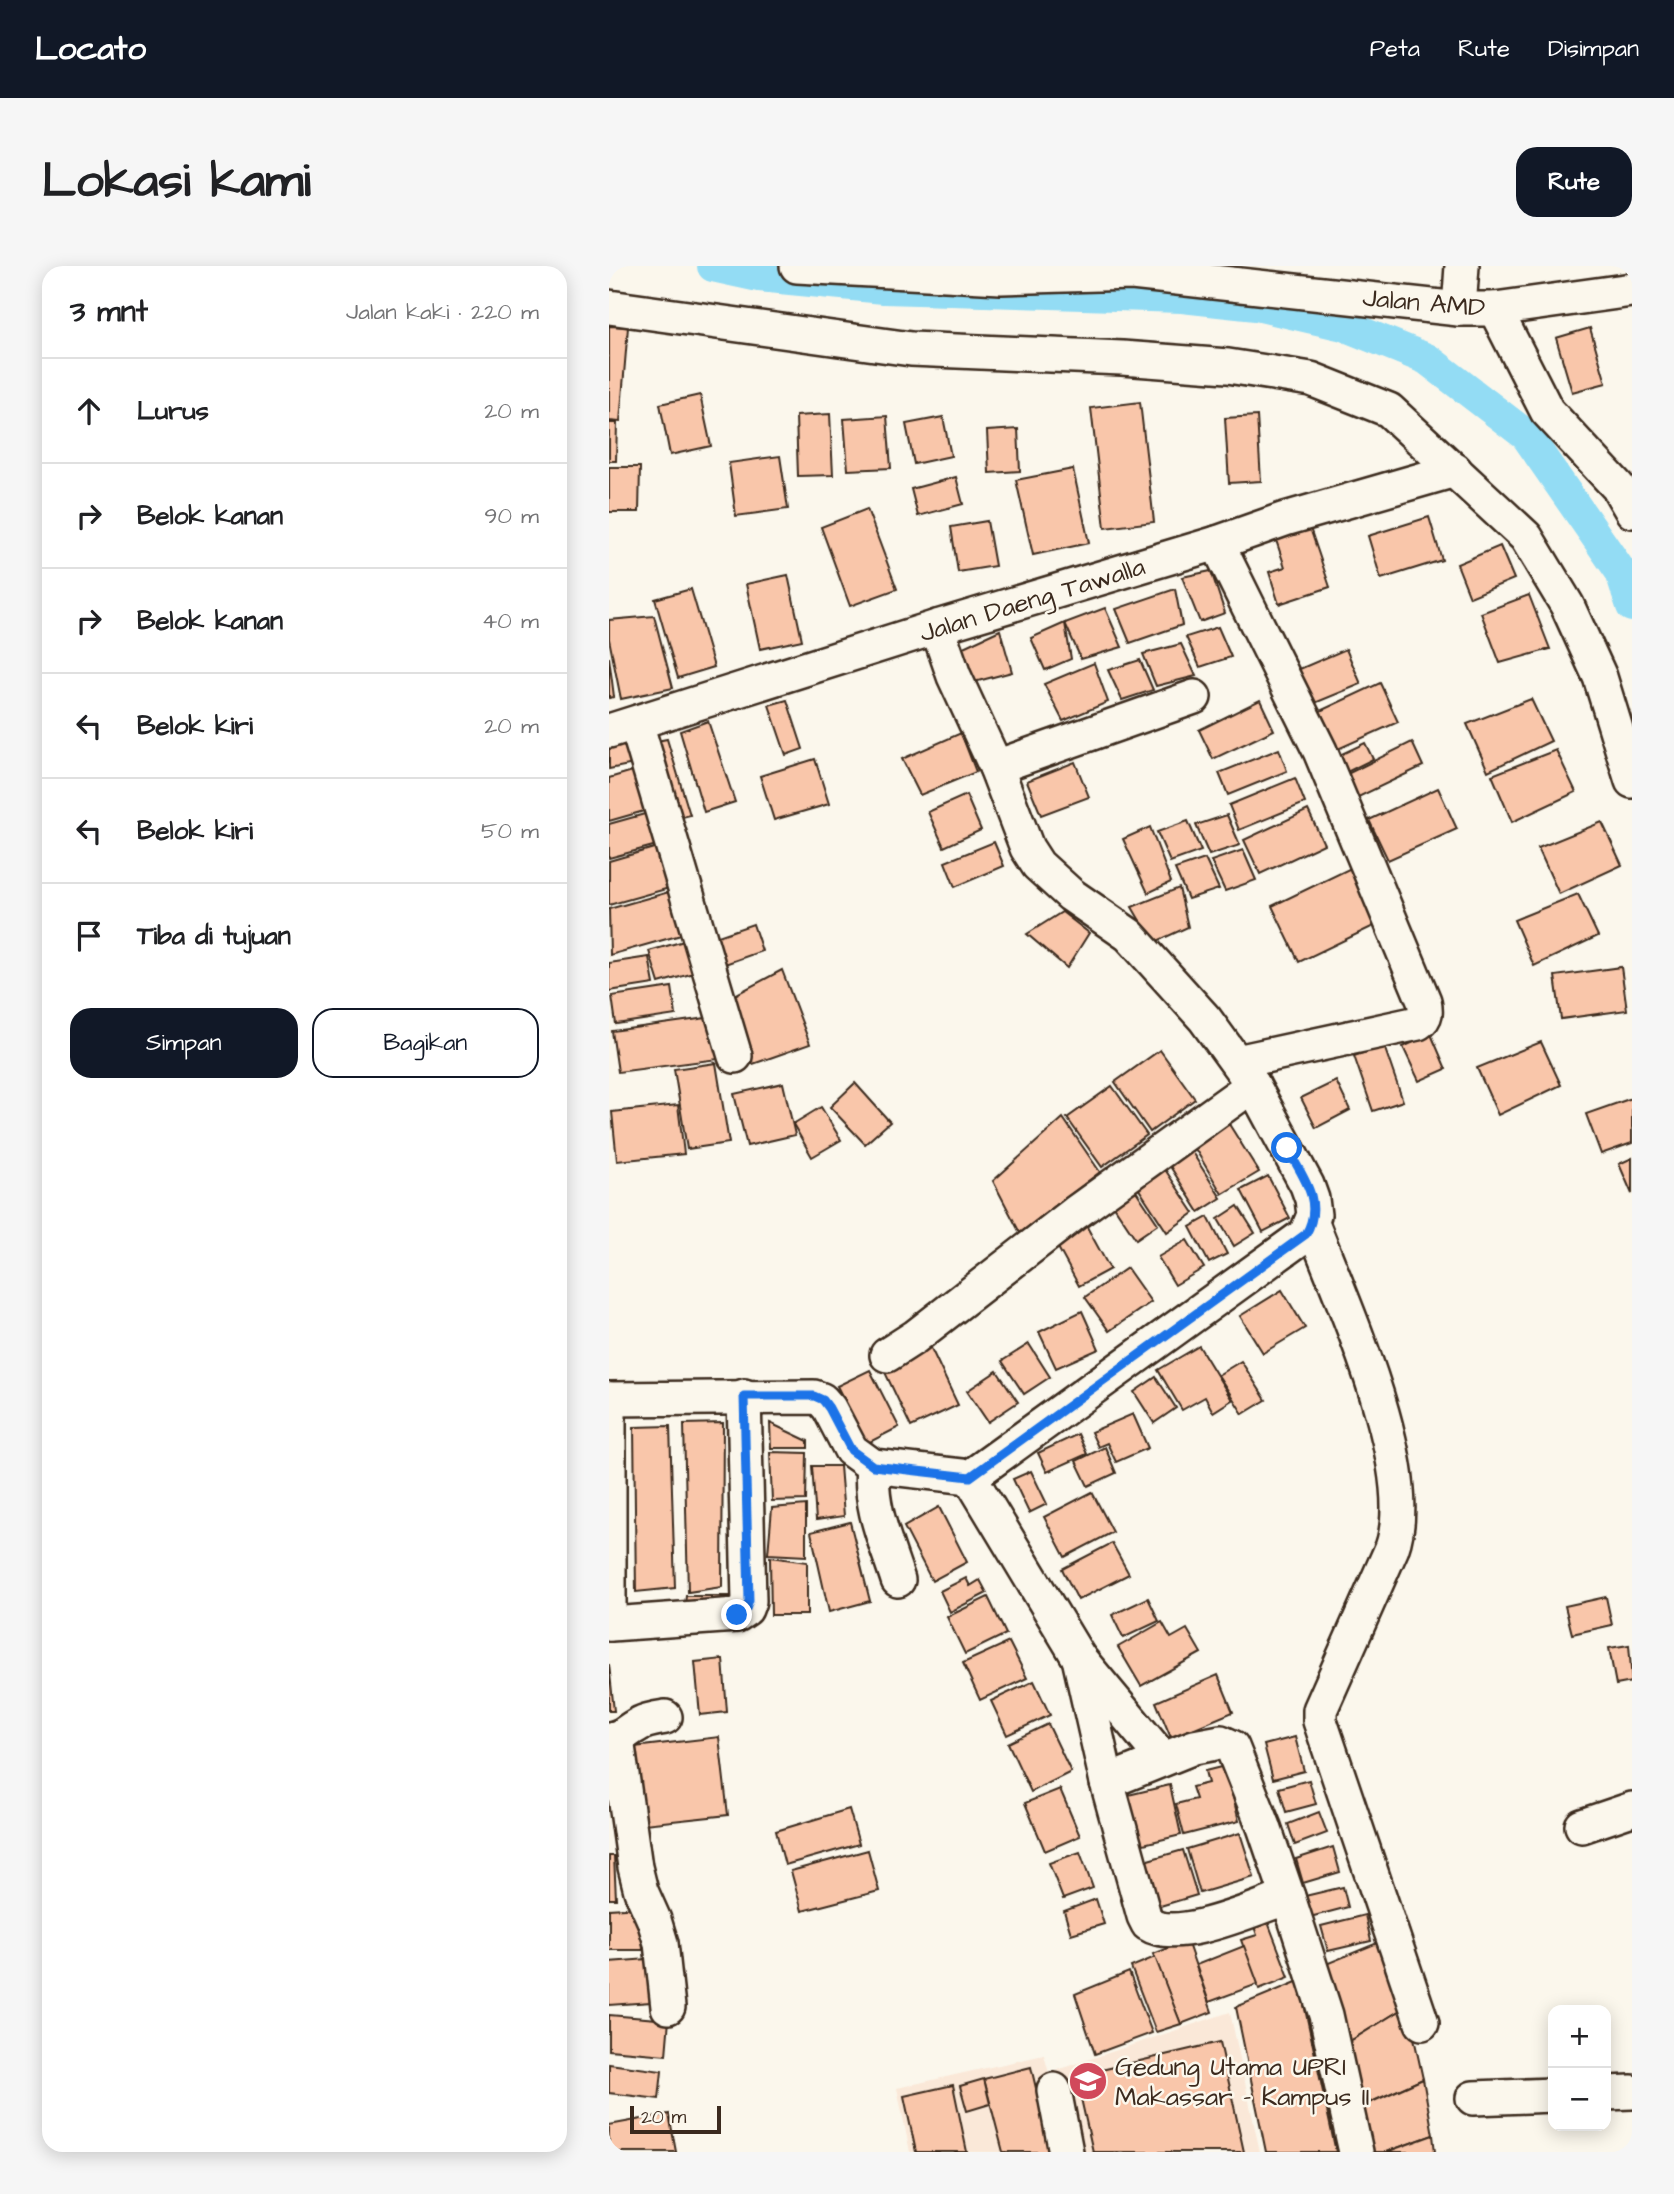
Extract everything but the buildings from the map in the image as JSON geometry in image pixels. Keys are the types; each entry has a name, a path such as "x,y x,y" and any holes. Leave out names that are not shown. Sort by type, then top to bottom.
{"street":[{"name":"Jalan AMD","path":"797,266 1002,277 1132,270 1459,309 1495,309 1597,297 1632,290"},
{"path":"1459,309 1462,266"},
{"path":"609,307 911,349 1228,366 1311,379 1389,410 1526,537 1567,605 1600,677 1632,781"},
{"path":"1495,309 1547,411 1618,486 1632,510"},
{"name":"Jalan Daeng Tawalla","path":"622,727 937,626 1217,543 1285,519 1455,470"},
{"path":"887,1355 915,1337 1075,1213 1245,1073 1418,1023 1424,1019 1427,1012 1320,751 1217,543"},
{"path":"744,1396 749,1601 746,1609 737,1615 610,1624 609,1399 744,1396 814,1396 823,1400 846,1444 873,1466 970,1477 1306,1234 1312,1223 1314,1208 1307,1185 1245,1073 1205,1019 1129,935 1071,895 1038,865 1027,848 996,767 954,676 937,626"},
{"path":"996,767 1194,697"},
{"path":"622,727 735,1056"},
{"path":"1312,1223 1372,1381 1392,1449 1399,1513 1398,1531 1392,1548 1320,1710 1319,1721 1422,2023"},
{"path":"873,1466 873,1503 898,1580"},
{"path":"970,1477 1079,1658 1163,1759"},
{"path":"1079,1658 1107,1782 1148,1924 1166,1932 1190,1930 1288,1897"},
{"path":"665,1717 647,1720 613,1739 635,1867 661,1943 668,2007"},
{"path":"1107,1782 1213,1742 1232,1747 1264,1827 1326,2015 1356,2152"},
{"path":"1582,1826 1632,1809"},
{"path":"1054,2090 1066,2152"},
{"path":"1611,2093 1632,2092"},
{"path":"1473,2098 1548,2095"}],"shaded area":[{"name":"Gedung Utama UPRI Makassar - Kampus II","path":"1230,2012 1260,2152 910,2152 897,2088 1044,2055 1049,2073"}],"waterway":[{"path":"713,266 759,276 884,288 1182,297 1256,305 1343,325 1427,359 1526,435 1621,572 1632,606"}],"place":[{"name":"Gedung Utama UPRI Makassar - Kampus II","path":"1088,2081"}],"route":[{"path":"737,1615 746,1609 749,1601 744,1396 814,1396 823,1400 829,1408 851,1450 873,1466 970,1477 1306,1234 1314,1215 1313,1199 1287,1148"}]}
